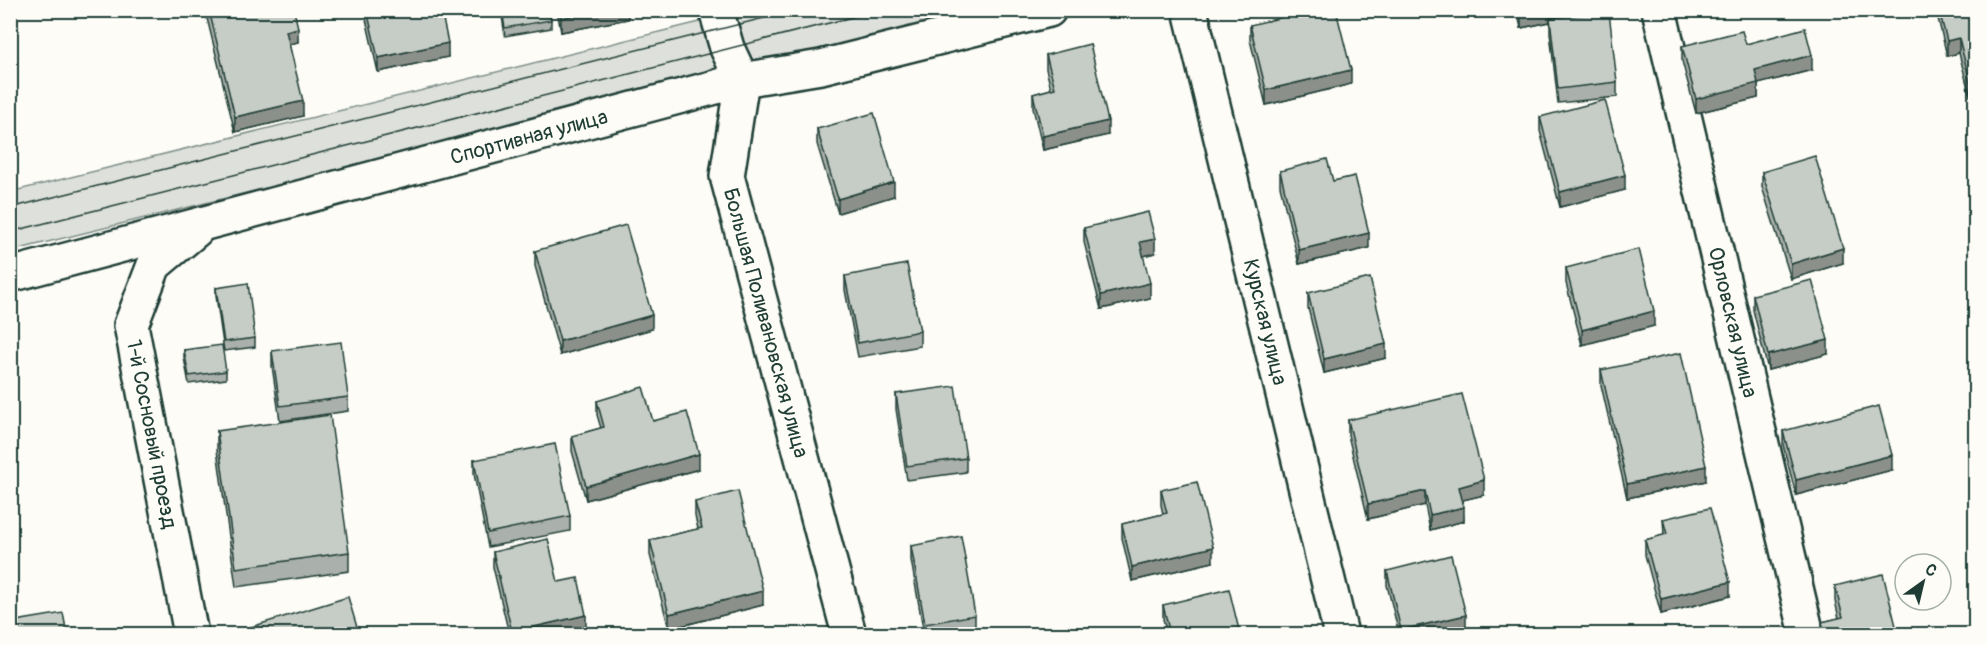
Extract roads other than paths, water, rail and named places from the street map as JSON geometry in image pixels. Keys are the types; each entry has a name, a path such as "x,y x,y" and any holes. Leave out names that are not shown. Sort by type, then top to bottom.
{"street":[{"path":"716,10 727,48 741,80"},
{"name":"Спортивная улица","path":"10,275 741,80 821,67 1049,10"},
{"name":"Курская улица","path":"1190,10 1341,634"},
{"name":"Орловская улица","path":"1659,10 1808,634"},
{"name":"Большая Поливановская улица","path":"741,80 727,176 849,634"},
{"name":"1-й Сосновый проезд","path":"191,634 131,325 154,265 204,223"}],"tram line":[{"path":"10,208 796,10"},
{"path":"10,232 880,10"}]}
